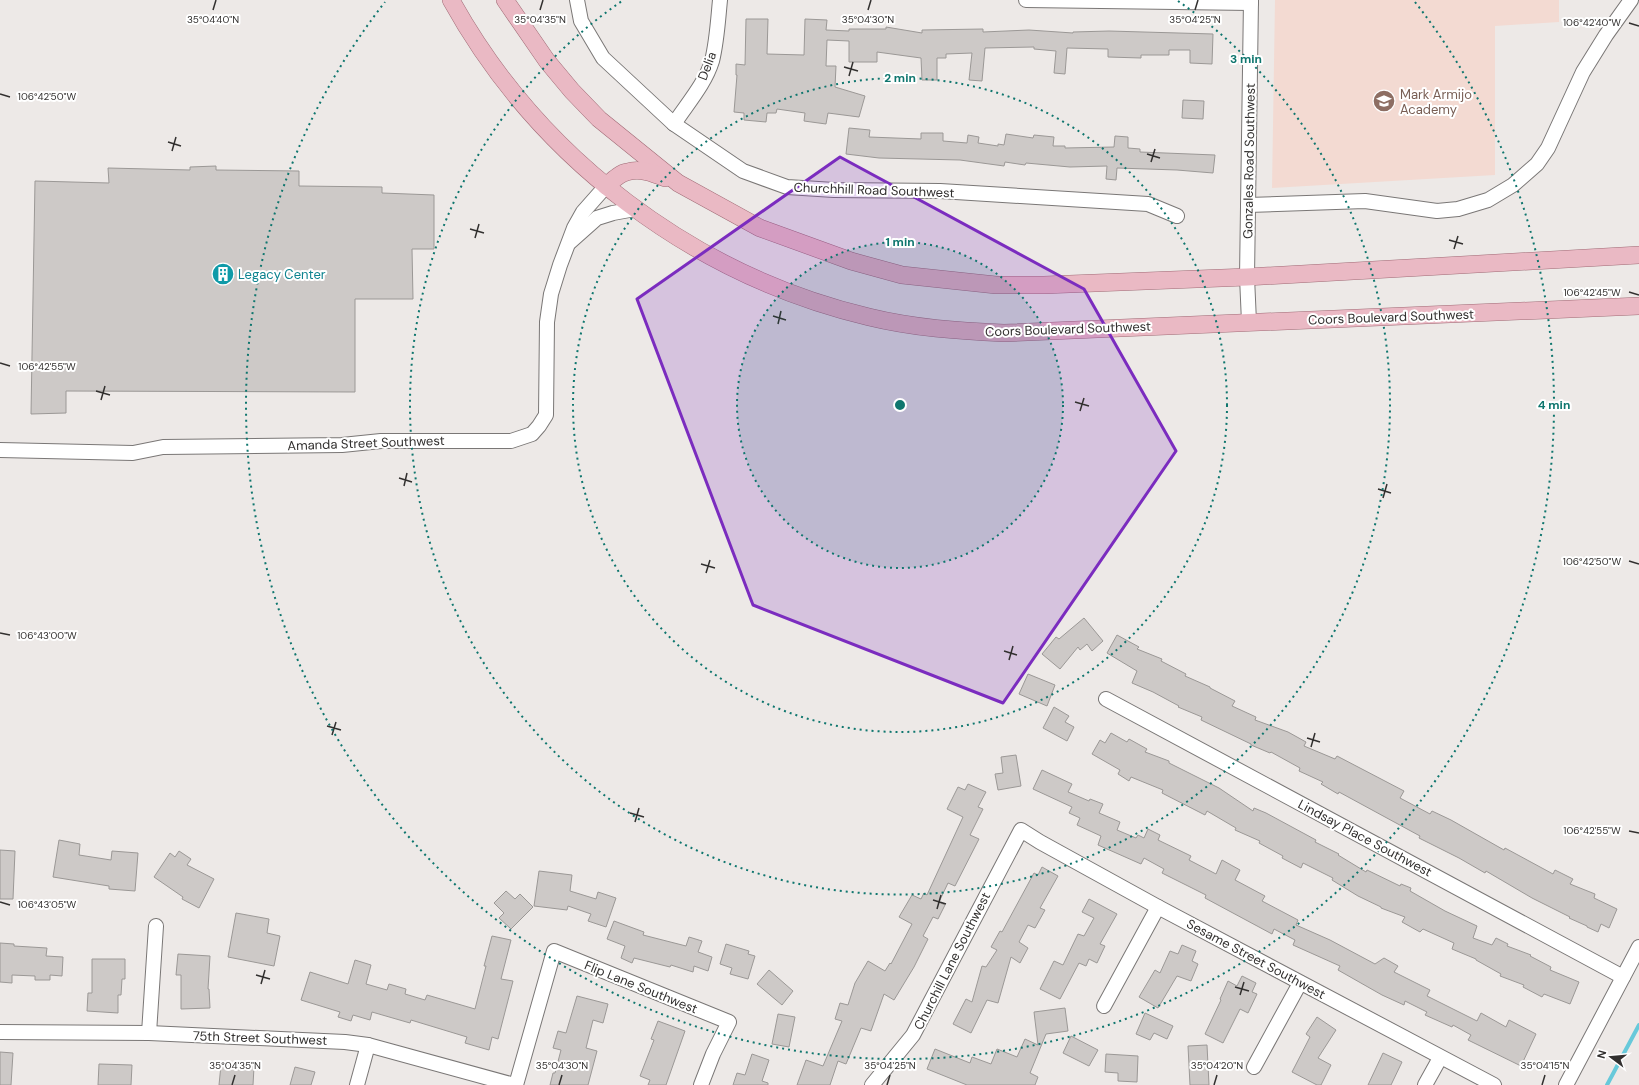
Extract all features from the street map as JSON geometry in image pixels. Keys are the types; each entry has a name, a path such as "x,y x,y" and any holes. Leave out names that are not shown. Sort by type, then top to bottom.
{"main road":[{"name":"Coors Boulevard Southwest","path":"451,0 465,26 514,94 544,128 588,171 635,209 711,257 750,277 782,290 870,318 955,331 1004,333 1639,306"},
{"path":"505,0 546,61 572,91 599,119 678,184"},
{"path":"606,186 626,172 652,172 678,184 760,228 851,261 902,276 996,286 1248,277 1639,255"}],"street":[{"name":"Churchhill Road Southwest","path":"577,0 581,21 603,58 674,124 743,171 787,187 834,190 940,191 1148,204 1177,216"},
{"name":"Delia","path":"674,124 704,79 712,62 720,0"},
{"path":"1026,0 1251,1"},
{"path":"1248,205 1365,201 1437,211 1458,209 1488,200 1513,185 1537,164 1548,148 1583,72 1606,35 1631,0"},
{"name":"Gonzales Road Southwest","path":"1249,322 1248,205 1251,1"},
{"name":"Amanda Street Southwest","path":"0,450 133,453 163,447 342,445 381,441 511,441 532,434 546,415 547,322 551,294 574,228 583,212 606,186"},
{"name":"Amanda Street Southwest","path":"569,242 597,218 635,209"},
{"name":"Lindsay Place Southwest","path":"1106,698 1623,977"},
{"name":"Sesame Street Southwest","path":"1021,830 1158,907 1440,1058 1494,1085"},
{"name":"Churchill Lane Southwest","path":"874,1084 913,1035 1021,830"},
{"path":"1104,1006 1158,907"},
{"path":"149,1034 156,926"},
{"path":"1566,1085 1639,947"},
{"name":"Flip Lane Southwest","path":"515,1085 554,951 729,1022 701,1085"},
{"path":"1254,1067 1300,983"},
{"name":"75th Street Southwest","path":"0,1032 149,1034 346,1042 368,1045 515,1085"},
{"path":"357,1085 368,1045"},
{"path":"1426,1085 1440,1058"}],"highlighted area":[{"path":"840,157 1084,289 1176,451 1003,703 753,605 637,299"}],"shaded area":[{"name":"Mark Armijo Academy","path":"1275,0 1559,0 1559,22 1495,26 1495,175 1272,188"}],"building":[{"path":"746,19 768,19 767,54 804,55 805,19 827,20 826,30 849,31 849,29 886,29 886,27 922,33 922,30 983,29 983,32 1029,30 1073,33 1109,31 1213,34 1212,64 1190,63 1190,50 1169,50 1169,55 1141,55 1141,58 1108,57 1108,49 1067,48 1065,74 1054,73 1056,51 1034,49 1034,47 985,48 982,81 969,80 972,53 946,54 946,58 937,58 937,80 922,80 921,58 877,52 877,62 849,62 849,41 827,40 826,66 836,66 835,87 865,96 859,117 828,113 826,124 804,121 805,113 777,109 776,113 767,113 766,122 744,120 744,113 734,112 737,75 736,64 745,65"},
{"path":"1183,100 1204,101 1203,119 1182,118"},
{"path":"849,128 870,130 869,137 921,139 921,133 943,133 943,141 967,143 968,135 979,137 978,143 998,146 998,144 1004,145 1006,134 1033,138 1034,135 1054,137 1053,146 1065,146 1065,148 1114,147 1115,136 1128,137 1128,148 1140,149 1140,152 1215,155 1213,173 1117,168 1116,180 1106,179 1107,166 1070,167 1026,163 1025,165 1005,162 1004,166 960,160 879,158 846,154"},
{"name":"Legacy Center","path":"216,166 216,170 299,171 299,186 382,187 382,193 434,195 434,249 412,249 413,299 355,299 355,392 66,391 66,413 31,414 35,181 109,183 108,168 190,170 190,167"},
{"path":"1084,618 1103,641 1092,651 1087,644 1080,650 1078,647 1060,669 1042,654 1056,637 1059,639"},
{"path":"1117,635 1139,647 1137,649 1162,659 1161,661 1186,674 1185,676 1210,687 1235,701 1232,706 1256,717 1255,720 1288,732 1306,742 1304,746 1335,759 1337,756 1404,791 1400,798 1430,814 1432,811 1451,820 1504,850 1505,848 1553,874 1555,870 1573,879 1570,884 1595,894 1594,898 1617,909 1609,928 1601,924 1598,932 1569,918 1570,917 1532,898 1486,871 1485,873 1419,838 1420,836 1339,792 1338,794 1321,784 1323,782 1299,771 1300,768 1271,752 1270,753 1251,745 1201,720 1202,717 1178,707 1179,706 1153,692 1132,683 1137,671 1107,653"},
{"path":"1028,674 1055,685 1047,706 1019,694"},
{"path":"1054,707 1069,716 1065,722 1074,727 1067,741 1043,728"},
{"path":"1111,733 1127,742 1129,739 1147,749 1145,752 1169,761 1169,763 1219,788 1253,811 1254,808 1266,813 1316,840 1315,842 1339,854 1338,855 1366,872 1367,870 1400,886 1401,884 1411,888 1410,891 1445,911 1477,926 1473,938 1492,945 1496,938 1508,944 1507,946 1531,955 1530,956 1551,967 1550,970 1579,982 1570,1004 1544,994 1542,997 1523,987 1524,985 1500,976 1501,974 1476,959 1452,949 1454,943 1423,929 1420,932 1402,922 1405,917 1381,908 1358,896 1332,880 1333,878 1303,863 1301,868 1282,858 1283,856 1259,843 1260,841 1235,830 1236,828 1207,811 1205,815 1162,793 1163,790 1131,777 1129,781 1118,774 1120,770 1092,754 1100,740 1105,743"},
{"path":"1016,755 1021,786 998,790 995,774 1003,773 1001,757"},
{"path":"1042,770 1072,784 1068,792 1089,801 1090,799 1103,804 1099,813 1120,822 1117,830 1136,838 1138,835 1144,838 1148,829 1160,835 1158,840 1191,856 1189,860 1216,874 1222,860 1240,870 1235,880 1265,896 1262,901 1298,920 1296,925 1330,940 1375,964 1384,958 1398,966 1394,972 1430,990 1427,996 1477,1021 1481,1013 1506,1027 1509,1020 1536,1034 1521,1066 1468,1040 1471,1035 1453,1025 1452,1027 1425,1015 1427,1012 1405,1001 1404,1005 1382,995 1338,970 1340,966 1293,945 1295,940 1274,929 1272,934 1205,898 1206,895 1162,873 1164,869 1144,858 1141,864 1098,845 1101,836 1077,825 1080,818 1069,813 1072,807 1033,789"},
{"path":"968,784 986,792 978,807 983,809 970,835 979,839 955,886 948,883 939,902 945,905 938,919 933,917 923,936 928,939 914,967 894,1000 884,994 871,1031 861,1028 846,1064 838,1061 830,1085 797,1085 806,1060 823,1066 842,1021 835,1019 840,1003 848,1005 855,983 868,961 885,971 890,963 891,964 912,924 899,917 912,895 921,899 924,893 927,895 963,817 947,809 958,787 965,790"},
{"path":"59,840 80,844 79,855 111,860 112,851 138,853 135,891 109,889 109,886 53,877"},
{"path":"0,850 15,851 13,899 0,899"},
{"path":"179,851 191,859 187,865 214,879 199,908 182,899 183,897 154,877 170,853 175,857"},
{"path":"1042,867 1058,876 1040,908 1045,910 1035,928 1028,925 1019,942 1028,948 1020,963 1011,957 998,1003 987,1000 971,1033 953,1024 966,999 972,1002 982,966 986,967 997,950 991,947 1000,931 1002,932 1034,873 1038,875"},
{"path":"539,871 572,875 570,891 596,899 598,892 616,898 606,927 588,921 591,914 568,906 567,910 534,906"},
{"path":"506,891 515,899 520,894 533,907 511,929 499,918 504,913 494,903"},
{"path":"1089,899 1117,914 1100,944 1105,946 1097,963 1089,959 1086,966 1079,963 1060,999 1040,989 1054,961 1063,965 1078,934 1084,936 1094,918 1082,912"},
{"path":"236,913 269,919 267,933 280,936 274,966 228,957"},
{"path":"614,921 644,932 643,935 686,946 689,937 702,941 698,952 712,957 708,971 694,966 693,972 671,965 670,967 634,958 632,963 621,958 625,946 607,939"},
{"path":"492,936 511,940 501,979 513,981 498,1039 492,1037 489,1050 465,1043 467,1037 411,1020 410,1023 372,1012 370,1020 353,1015 351,1021 338,1017 340,1012 301,1000 310,972 348,984 355,960 371,965 366,984 387,990 389,984 406,989 405,994 425,1000 427,995 475,1009"},
{"path":"0,943 14,944 14,946 47,948 46,956 63,957 62,976 50,975 50,980 35,980 35,976 12,975 12,983 0,982"},
{"path":"726,944 749,951 748,954 755,956 748,979 730,974 732,968 720,964"},
{"path":"1182,945 1196,951 1192,961 1198,964 1191,981 1177,976 1158,1008 1139,997 1155,970 1160,973 1170,951 1178,954"},
{"path":"178,954 210,956 208,989 210,1008 181,1009 181,975 176,975"},
{"path":"92,959 125,959 125,979 122,979 121,995 118,995 118,1013 87,1011 88,993 92,993"},
{"path":"769,970 793,991 782,1005 757,984"},
{"path":"1242,976 1256,983 1252,992 1257,994 1248,1013 1240,1009 1223,1043 1205,1034 1228,981 1237,986"},
{"path":"577,996 608,1004 603,1023 593,1020 586,1048 597,1051 588,1085 550,1085 561,1050 553,1048 558,1031 566,1033"},
{"path":"1065,1008 1068,1031 1046,1034 1030,1073 1038,1077 1035,1085 967,1085 927,1069 935,1049 970,1063 972,1057 991,1064 997,1049 1017,1057 1025,1039 1038,1045 1034,1012"},
{"path":"1145,1013 1173,1026 1167,1039 1154,1033 1150,1040 1136,1034"},
{"path":"778,1014 795,1017 789,1047 772,1044"},
{"path":"1317,1017 1336,1030 1318,1058 1331,1065 1321,1085 1317,1085 1292,1072 1310,1037 1306,1034"},
{"path":"658,1021 685,1031 666,1085 648,1085 650,1080 640,1076 654,1040 651,1039"},
{"path":"1071,1036 1098,1050 1089,1066 1063,1053"},
{"path":"1207,1045 1209,1085 1190,1085 1188,1046"},
{"path":"0,1052 13,1053 11,1085 0,1085"},
{"path":"1383,1053 1402,1062 1391,1085 1368,1085"},
{"path":"752,1054 769,1060 762,1081 768,1083 768,1085 733,1085 737,1073 745,1075"},
{"path":"1106,1054 1138,1056 1137,1082 1118,1081 1118,1073 1105,1072"},
{"path":"99,1064 132,1065 131,1085 98,1085"},
{"path":"221,1065 254,1067 253,1085 219,1085"},
{"path":"295,1067 315,1072 311,1085 290,1085"}],"waterway":[{"path":"1607,1085 1639,1025"}],"place":[{"name":"Mark Armijo Academy","path":"1384,101"},
{"name":"Legacy Center","path":"223,274"}]}
